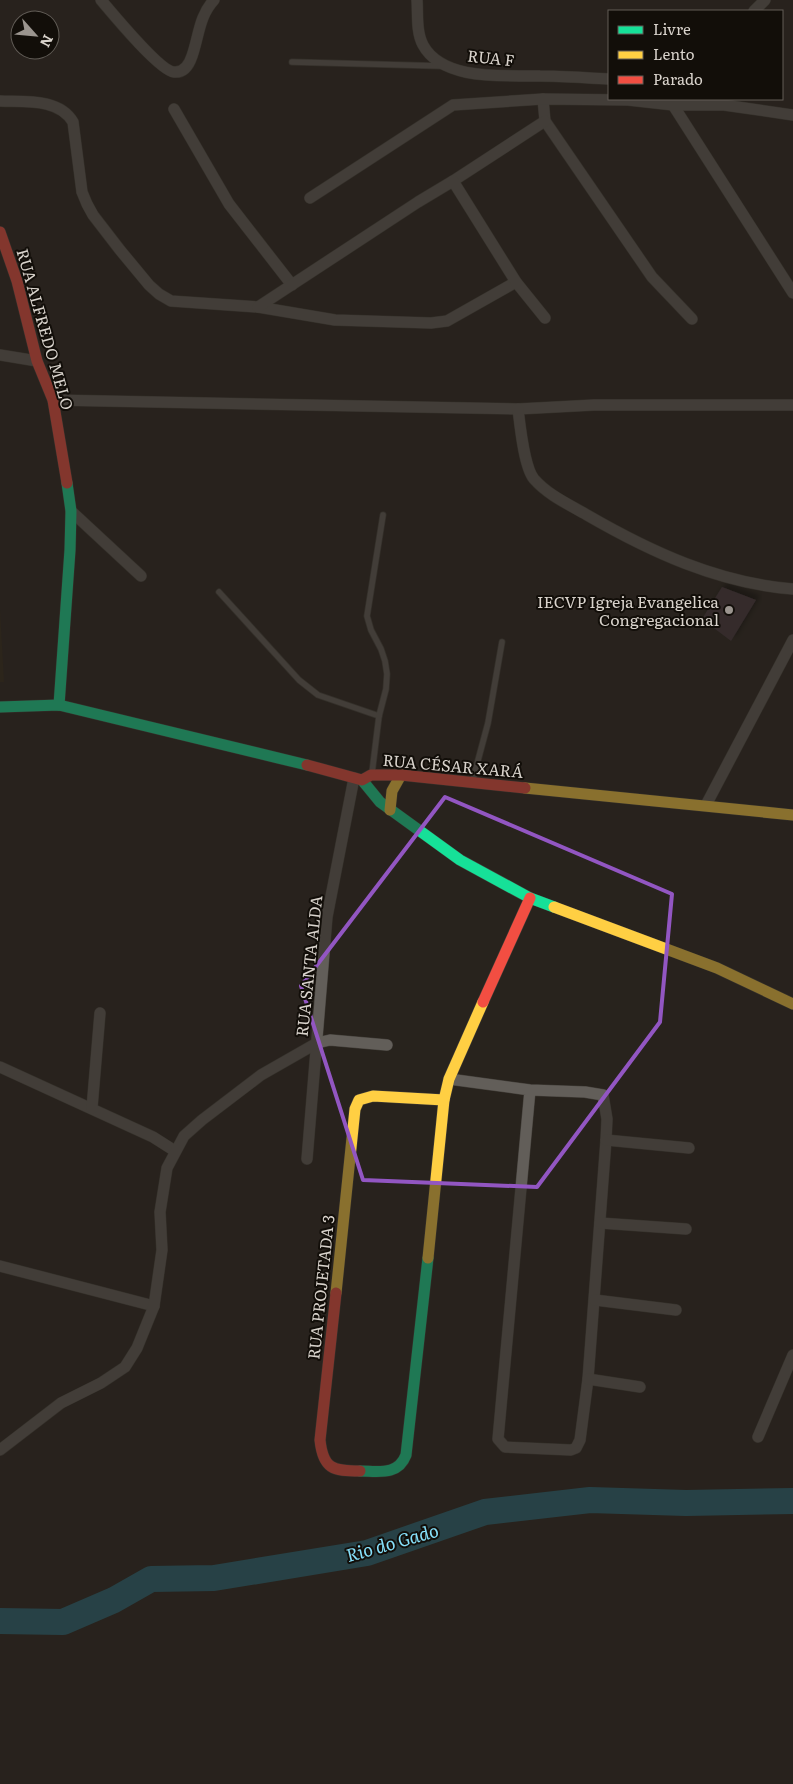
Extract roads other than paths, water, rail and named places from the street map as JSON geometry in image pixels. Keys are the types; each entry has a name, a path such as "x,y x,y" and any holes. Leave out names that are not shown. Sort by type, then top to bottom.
{"street":[{"path":"101,0 155,60 167,70 174,72 182,71 186,67 192,56 206,9 214,0"},
{"name":"RUA F","path":"417,0 418,28 423,45 432,56 448,66 465,72 496,76 608,79"},
{"path":"310,198 453,105 543,98 608,100"},
{"path":"543,98 545,121 652,277 692,319"},
{"path":"628,100 673,105 724,104 780,111 793,115"},
{"path":"0,101 32,102 56,106 68,114 73,122 82,192 93,215 150,285 159,294 172,300 258,307 335,320 431,323 447,321 516,282"},
{"path":"673,105 793,293"},
{"path":"174,109 229,204 292,285"},
{"path":"258,307 545,121"},
{"path":"453,181 516,282 545,318"},
{"name":"RUA ALFREDO MELO","path":"0,232 17,281 37,361 53,400 71,511 59,705"},
{"path":"0,355 37,361"},
{"path":"53,400 518,409 594,405 793,405"},
{"path":"518,409 527,465 533,478 558,500 658,553 690,567 764,586 793,589"},
{"path":"71,511 141,576"},
{"path":"706,805 793,640"},
{"name":"RUA CÉSAR XARÁ","path":"0,707 59,705 362,778 401,775 793,815"},
{"path":"390,810 391,792 395,782 401,775"},
{"path":"362,778 380,802 390,810 460,860 530,898 717,968 793,1004"},
{"name":"RUA SANTA ALDA","path":"307,1159 327,917 362,778"},
{"path":"444,1100 450,1079 530,898"},
{"path":"92,1108 100,1013"},
{"path":"0,1450 61,1403 100,1383 125,1367 137,1348 154,1306 162,1250 160,1212 162,1189 167,1168 184,1136 208,1115 261,1076 317,1043 330,1040 387,1045"},
{"path":"0,1067 153,1137 175,1151"},
{"path":"450,1079 530,1090 585,1092 603,1095 607,1119 606,1140 588,1378 580,1440 576,1448 571,1450 510,1448 505,1447 498,1439 530,1090"},
{"name":"RUA PROJETADA 3","path":"373,1096 444,1100 406,1458 402,1464 393,1470 337,1471 327,1465 323,1458 320,1440 355,1109 359,1100 373,1096"},
{"path":"606,1140 689,1148"},
{"path":"600,1223 686,1229"},
{"path":"0,1266 154,1306"},
{"path":"594,1300 676,1310"},
{"path":"758,1437 793,1355"},
{"path":"588,1378 640,1387"}],"lane":[{"path":"292,62 448,66"},
{"path":"362,778 386,689 386,667 381,648 371,630 367,616 383,515"},
{"path":"219,592 299,680 318,695 379,716"},
{"path":"472,782 488,723 502,642"}],"waterway":[{"name":"Rio do Gado","path":"0,1621 63,1622 114,1600 151,1579 214,1578 367,1553 485,1512 590,1500 686,1503 793,1501"}],"place":[{"name":"IECVP Igreja Evangelica Congregacional","path":"729,610"}]}
